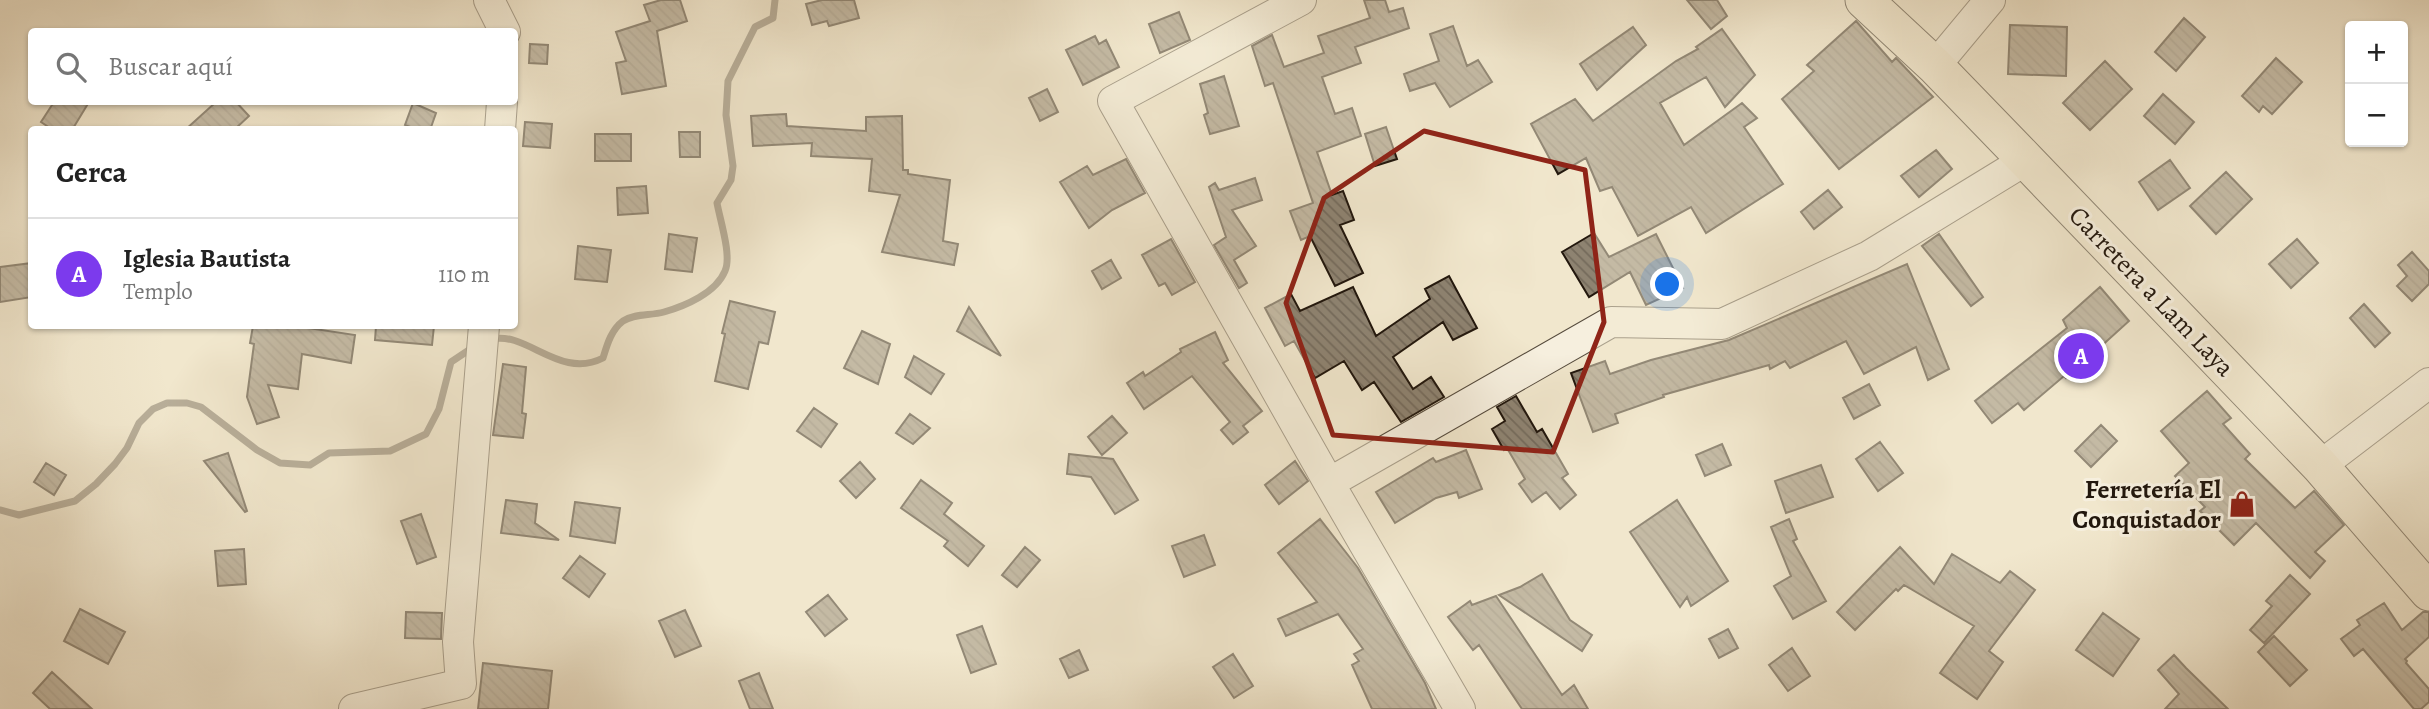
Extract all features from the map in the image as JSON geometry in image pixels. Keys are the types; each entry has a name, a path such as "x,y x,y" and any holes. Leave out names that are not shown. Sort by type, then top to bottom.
{"main road":[{"name":"Carretera a Lam Laya","path":"1864,0 1935,66 2320,466 2429,592"}],"street":[{"path":"489,0 503,28"},
{"path":"1301,0 1113,101 1460,709"},
{"path":"1935,66 1990,0"},
{"path":"500,126 502,105"},
{"path":"1329,483 1611,322 1722,324 1869,256 2026,160"},
{"path":"354,709 461,684 458,642 484,329"},
{"path":"2320,466 2429,383"}],"highlighted area":[{"path":"1424,131 1585,170 1604,322 1553,452 1333,435 1286,303 1324,198"}],"building":[{"path":"661,0 680,0 687,21 657,31 666,86 622,94 616,63 626,61 616,32 650,21 644,5"},
{"path":"822,0 854,0 859,18 829,26 827,21 812,25 806,4"},
{"path":"1364,0 1385,0 1389,12 1403,8 1409,28 1355,47 1361,63 1322,77 1335,114 1352,108 1361,136 1317,152 1332,195 1343,191 1354,220 1340,225 1363,273 1335,286 1310,236 1301,240 1290,211 1313,203 1273,83 1265,86 1252,46 1272,35 1284,67 1324,53 1318,36 1370,18"},
{"path":"1687,0 1717,0 1727,16 1711,29"},
{"path":"1179,12 1190,40 1160,53 1149,24"},
{"path":"2184,18 2205,37 2176,71 2155,52"},
{"path":"1856,21 1892,62 1896,58 1933,97 1839,169 1782,99 1814,71 1807,65"},
{"path":"2010,25 2067,27 2066,76 2008,74"},
{"path":"1453,26 1467,66 1478,60 1492,82 1450,107 1435,83 1410,91 1404,74 1439,61 1430,34"},
{"path":"1633,27 1646,45 1597,90 1580,64"},
{"path":"1722,29 1755,75 1725,107 1706,77 1660,103 1684,145 1742,103 1757,118 1744,127 1783,184 1706,233 1691,207 1638,236 1612,187 1600,191 1586,158 1558,174 1531,124 1575,99 1593,121 1676,61 1698,49 1696,47"},
{"path":"1095,36 1099,44 1106,40 1119,67 1083,85 1066,50"},
{"path":"530,44 548,45 547,64 529,63"},
{"path":"2276,58 2302,82 2272,114 2263,106 2259,112 2242,96"},
{"path":"2105,61 2132,89 2090,130 2063,103"},
{"path":"1224,76 1239,126 1210,134 1204,115 1208,113 1200,84"},
{"path":"1047,89 1058,112 1040,121 1029,98"},
{"path":"2163,94 2194,122 2175,144 2144,116"},
{"path":"52,105 87,105 74,126 47,126 41,122"},
{"path":"213,105 239,105 249,116 238,126 189,126"},
{"path":"412,105 436,113 431,126 405,125"},
{"path":"786,114 787,126 866,131 866,117 902,116 903,170 908,170 908,174 950,180 943,241 958,244 954,265 882,252 900,195 869,191 872,159 811,156 812,143 753,146 751,116"},
{"path":"525,122 552,124 550,148 523,146"},
{"path":"1386,127 1397,159 1375,166 1365,134"},
{"path":"679,132 700,132 700,157 680,157"},
{"path":"595,134 631,134 631,161 595,161"},
{"path":"1936,150 1952,169 1919,197 1901,176"},
{"path":"1126,159 1145,193 1112,210 1089,228 1060,182 1087,166 1093,175"},
{"path":"2170,160 2190,188 2158,210 2139,182"},
{"path":"2226,172 2252,199 2216,234 2190,206"},
{"path":"1255,178 1262,200 1232,210 1256,246 1234,260 1247,283 1239,288 1214,245 1226,237 1209,187 1215,183 1219,190"},
{"path":"646,186 648,213 618,215 617,188"},
{"path":"1828,190 1842,207 1814,229 1801,212"},
{"path":"1594,233 1609,257 1656,234 1683,288 1646,305 1630,272 1589,297 1562,252"},
{"path":"669,234 697,238 692,272 665,269"},
{"path":"1939,234 1983,297 1971,306 1922,246"},
{"path":"1171,239 1195,282 1172,295 1165,283 1159,286 1142,255"},
{"path":"2297,239 2318,263 2291,288 2269,264"},
{"path":"578,246 611,250 607,282 575,279"},
{"path":"2412,252 2429,271 2429,284 2412,301 2397,286 2407,276 2398,265"},
{"path":"1111,260 1121,278 1102,289 1092,271"},
{"path":"28,264 28,298 0,302 0,267"},
{"path":"1907,264 1949,369 1928,380 1916,347 1864,374 1846,341 1790,368 1785,361 1770,369 1769,365 1663,395 1664,397 1615,414 1618,423 1593,432 1571,373 1605,361 1610,374 1651,360 1729,340"},
{"path":"1449,276 1477,328 1453,340 1443,322 1393,357 1413,389 1431,377 1444,397 1401,422 1374,382 1362,390 1344,361 1315,378 1294,341 1285,346 1265,308 1291,294 1300,311 1353,287 1376,336 1430,299 1425,289"},
{"path":"2100,287 2129,321 2066,378 2064,376 2024,410 2018,403 1992,423 1975,401 2067,328 2063,320"},
{"path":"730,301 775,312 768,344 759,342 748,389 715,381"},
{"path":"2364,304 2390,333 2375,347 2350,318"},
{"path":"969,307 1001,356 957,331"},
{"path":"252,329 315,329 355,335 351,363 302,354 298,389 268,385 279,417 257,424 247,397 254,344 250,343"},
{"path":"376,329 434,329 432,345 375,340"},
{"path":"862,331 890,344 878,384 844,368"},
{"path":"1215,332 1228,360 1223,363 1262,411 1243,426 1248,432 1233,444 1221,430 1230,422 1192,376 1144,409 1127,383 1143,372 1145,376 1181,352 1180,349"},
{"path":"914,356 944,374 931,394 905,377"},
{"path":"503,364 526,367 523,438 493,435"},
{"path":"1869,384 1880,405 1854,419 1843,398"},
{"path":"2207,391 2231,418 2223,424 2250,454 2245,459 2295,508 2314,491 2344,525 2315,552 2325,561 2310,578 2256,523 2234,545 2200,511 2205,507 2175,476 2189,463 2161,431"},
{"path":"1516,396 1537,432 1542,429 1568,474 1562,478 1576,495 1560,509 1546,492 1532,502 1519,484 1525,479 1492,429 1505,421 1497,407"},
{"path":"814,408 837,424 821,447 797,431"},
{"path":"910,414 930,428 913,444 896,433"},
{"path":"1112,416 1127,433 1102,455 1088,437"},
{"path":"2101,425 2117,441 2091,467 2075,451"},
{"path":"1880,442 1903,473 1878,491 1856,459"},
{"path":"1722,444 1731,465 1705,476 1696,455"},
{"path":"1466,450 1482,489 1459,498 1457,492 1436,498 1395,523 1376,492 1433,458 1436,462"},
{"path":"228,453 247,511 245,512 204,461"},
{"path":"1069,454 1113,459 1138,500 1115,514 1091,477 1067,474"},
{"path":"1295,461 1308,481 1279,504 1265,485"},
{"path":"860,462 875,479 856,498 840,481"},
{"path":"46,463 66,475 54,495 34,482"},
{"path":"1821,465 1833,497 1786,513 1775,481"},
{"path":"921,480 952,503 944,514 984,546 968,566 944,546 948,541 901,508"},
{"path":"506,500 537,504 535,523 559,540 501,533"},
{"path":"1677,500 1728,581 1691,606 1687,597 1680,607 1630,532"},
{"path":"575,502 620,508 615,543 570,536"},
{"path":"421,514 436,557 417,564 401,521"},
{"path":"1320,519 1358,568 1425,683 1436,709 1372,709 1352,665 1359,661 1354,654 1363,649 1338,614 1286,636 1278,619 1317,602 1278,553"},
{"path":"1789,519 1797,539 1793,541 1826,601 1793,619 1774,586 1791,576 1771,527"},
{"path":"1204,535 1215,565 1184,577 1172,546"},
{"path":"1025,547 1040,560 1017,587 1002,575"},
{"path":"1900,547 1934,584 1952,554 2000,583 2010,571 2035,590 1989,651 2003,662 1977,699 1940,673 1974,626 1904,585 1898,591 1896,589 1855,630 1837,612"},
{"path":"244,549 246,584 218,586 215,551"},
{"path":"580,556 605,574 589,597 563,578"},
{"path":"1542,574 1570,620 1592,635 1582,651 1499,595"},
{"path":"2290,575 2310,594 2264,643 2250,630 2272,606 2266,601"},
{"path":"828,595 847,619 825,636 806,612"},
{"path":"1496,596 1562,695 1574,685 1588,709 1522,709 1479,645 1473,650 1448,617 1470,601 1472,605"},
{"path":"2384,603 2402,630 2423,612 2429,612 2429,637 2405,659 2429,689 2429,702 2421,709 2414,709 2363,649 2354,656 2341,639 2360,625 2357,620"},
{"path":"80,609 125,632 108,664 64,641"},
{"path":"685,610 701,646 675,657 659,621"},
{"path":"406,612 442,613 441,639 405,638"},
{"path":"2103,613 2139,639 2113,676 2076,650"},
{"path":"982,626 996,664 971,673 957,635"},
{"path":"1728,629 1738,648 1719,658 1709,639"},
{"path":"2274,636 2307,670 2290,686 2258,652"},
{"path":"1792,648 1810,676 1788,691 1769,665"},
{"path":"1079,650 1088,670 1069,678 1060,659"},
{"path":"1233,654 1253,686 1234,698 1213,667"},
{"path":"2174,655 2228,709 2165,709 2179,694 2158,670"},
{"path":"483,663 552,671 548,709 478,709"},
{"path":"52,672 92,709 50,709 33,693"},
{"path":"759,673 773,709 750,709 739,681"}],"waterway":[{"path":"492,339 505,338 518,342 558,360 587,363 603,358 612,333 623,321 681,306 699,298 721,279 727,256 717,203 731,180 733,166 726,115 728,81 755,27 773,18 775,0"},
{"path":"0,510 19,515 75,501 115,464 127,448 139,423 153,409 167,403 187,403 201,407 257,450 280,463 310,465 329,453 390,451 426,434 439,409 451,362 475,346"}],"place":[{"name":"Iglesia Bautista","path":"2081,356"},
{"name":"Ferretería El Conquistador","path":"2242,504"}]}
